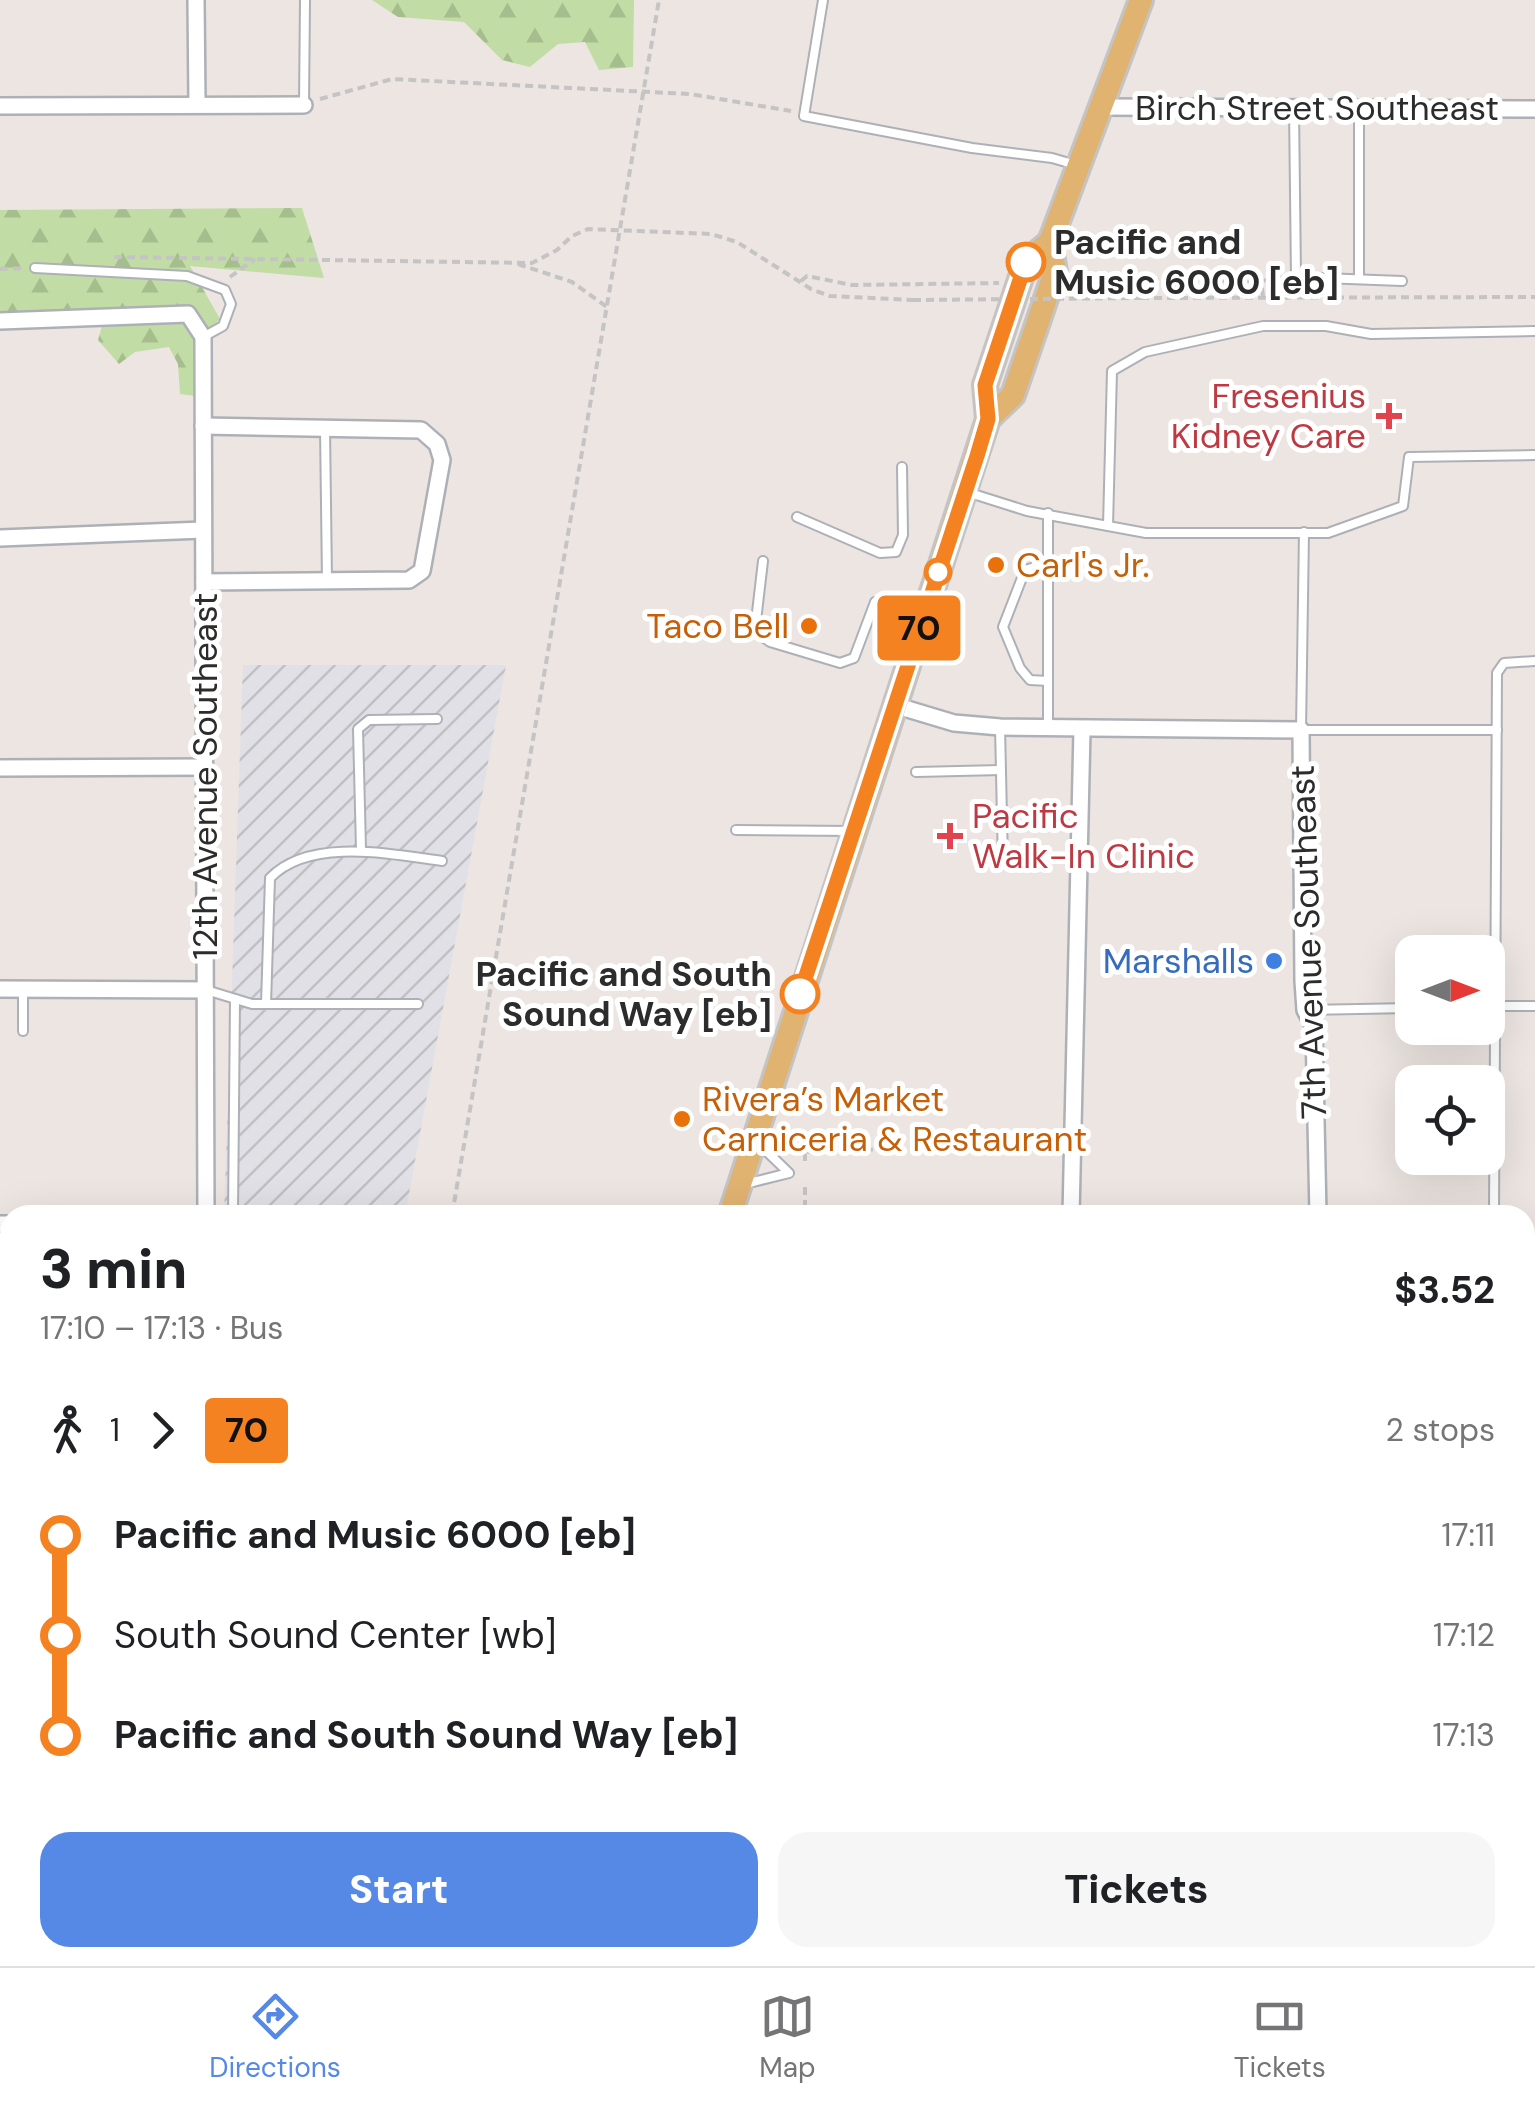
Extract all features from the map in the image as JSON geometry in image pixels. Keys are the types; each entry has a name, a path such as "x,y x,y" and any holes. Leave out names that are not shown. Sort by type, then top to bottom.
{"main road":[{"path":"733,1205 988,419 1013,395 1055,272 1050,242 1141,0"}],"street":[{"path":"196,0 198,103"},
{"path":"0,106 304,104"},
{"name":"Birch Street Southeast","path":"1099,108 1535,109"},
{"path":"0,321 188,314 203,337"},
{"name":"12th Avenue Southeast","path":"203,337 206,1205"},
{"path":"203,426 421,430 437,444 442,460 422,571 410,580 204,582"},
{"path":"0,538 204,530"},
{"path":"894,705 954,723 1000,727 1301,730"},
{"path":"1072,1205 1082,730"},
{"name":"7th Avenue Southeast","path":"1301,730 1302,981 1306,1010 1314,1027 1318,1205"},
{"path":"0,768 205,767"},
{"path":"0,990 206,990"}],"lane":[{"path":"304,104 305,0"},
{"path":"823,0 804,116 1076,165"},
{"path":"1294,108 1296,277 1402,281"},
{"path":"1359,108 1359,279"},
{"path":"35,268 187,276 218,287 225,290 231,304 228,318 223,326 203,337"},
{"path":"1108,526 1112,371 1145,352 1262,326 1326,326 1371,334 1535,332"},
{"path":"325,428 328,580"},
{"path":"965,492 1028,511 1146,533 1328,533 1403,506 1409,456 1535,455"},
{"path":"798,518 880,553 896,552 903,535 902,466"},
{"path":"1048,513 1048,729"},
{"path":"1304,532 1301,730 1497,730"},
{"path":"763,561 756,621 759,634 770,642 848,661 854,658 875,602"},
{"path":"1048,564 1024,570 1004,627 1020,668 1030,680 1048,682"},
{"path":"1493,935 1497,673 1504,663 1535,661"},
{"path":"362,849 358,729 370,720 437,719"},
{"path":"1000,727 1003,864"},
{"path":"916,772 1001,770"},
{"path":"736,830 852,831"},
{"path":"266,1004 270,878 284,862 362,849 442,861"},
{"path":"24,990 24,1031"},
{"path":"206,990 266,1004 418,1004"},
{"path":"232,1205 235,999"},
{"path":"1505,1006 1535,1006"},
{"path":"1306,1010 1395,1008"},
{"path":"1492,1045 1494,1205"},
{"path":"740,1185 790,1173 754,1139"},
{"path":"1535,1744 1535,1876"}],"path":[{"path":"454,1205 659,0"},
{"path":"304,104 392,79 690,94 790,110 804,116"},
{"path":"102,259 259,257 532,262 588,229 622,229 656,234 710,234 737,242 799,283 830,296 914,300 1535,296"},
{"path":"218,287 259,257"},
{"path":"514,263 572,282 607,307"},
{"path":"0,268 35,268"},
{"path":"799,283 807,276 852,285 1004,283"},
{"path":"1068,280 1268,279"},
{"path":"1261,281 1263,296"},
{"path":"780,1144 817,1154 821,1147 842,1154 888,1148 888,1129"},
{"path":"805,1153 805,1163"},
{"path":"805,1187 805,1205"}],"shaded area":[{"path":"243,665 506,665 407,1205 224,1205"}],"green space":[{"path":"372,0 634,0 633,67 599,70 585,42 558,44 530,67 502,60 464,22 398,17"},
{"path":"302,208 324,278 190,266 220,319 203,337 203,397 180,394 178,364 169,347 135,352 119,364 98,340 104,319 0,321 0,210"}],"bus line":[{"name":"70","path":"800,994 977,456 988,419 985,385 1026,262"}],"place":[{"name":"Pacific and Music 6000 [eb]","path":"1026,262"},
{"name":"Fresenius Kidney Care","path":"1389,416"},
{"name":"Carl's Jr.","path":"996,565"},
{"name":"Taco Bell","path":"809,626"},
{"name":"Pacific Walk-In Clinic","path":"950,836"},
{"name":"Marshalls","path":"1274,961"},
{"name":"Pacific and South Sound Way [eb]","path":"800,994"},
{"name":"Rivera’s Market Carniceria & Restaurant","path":"682,1119"}]}
